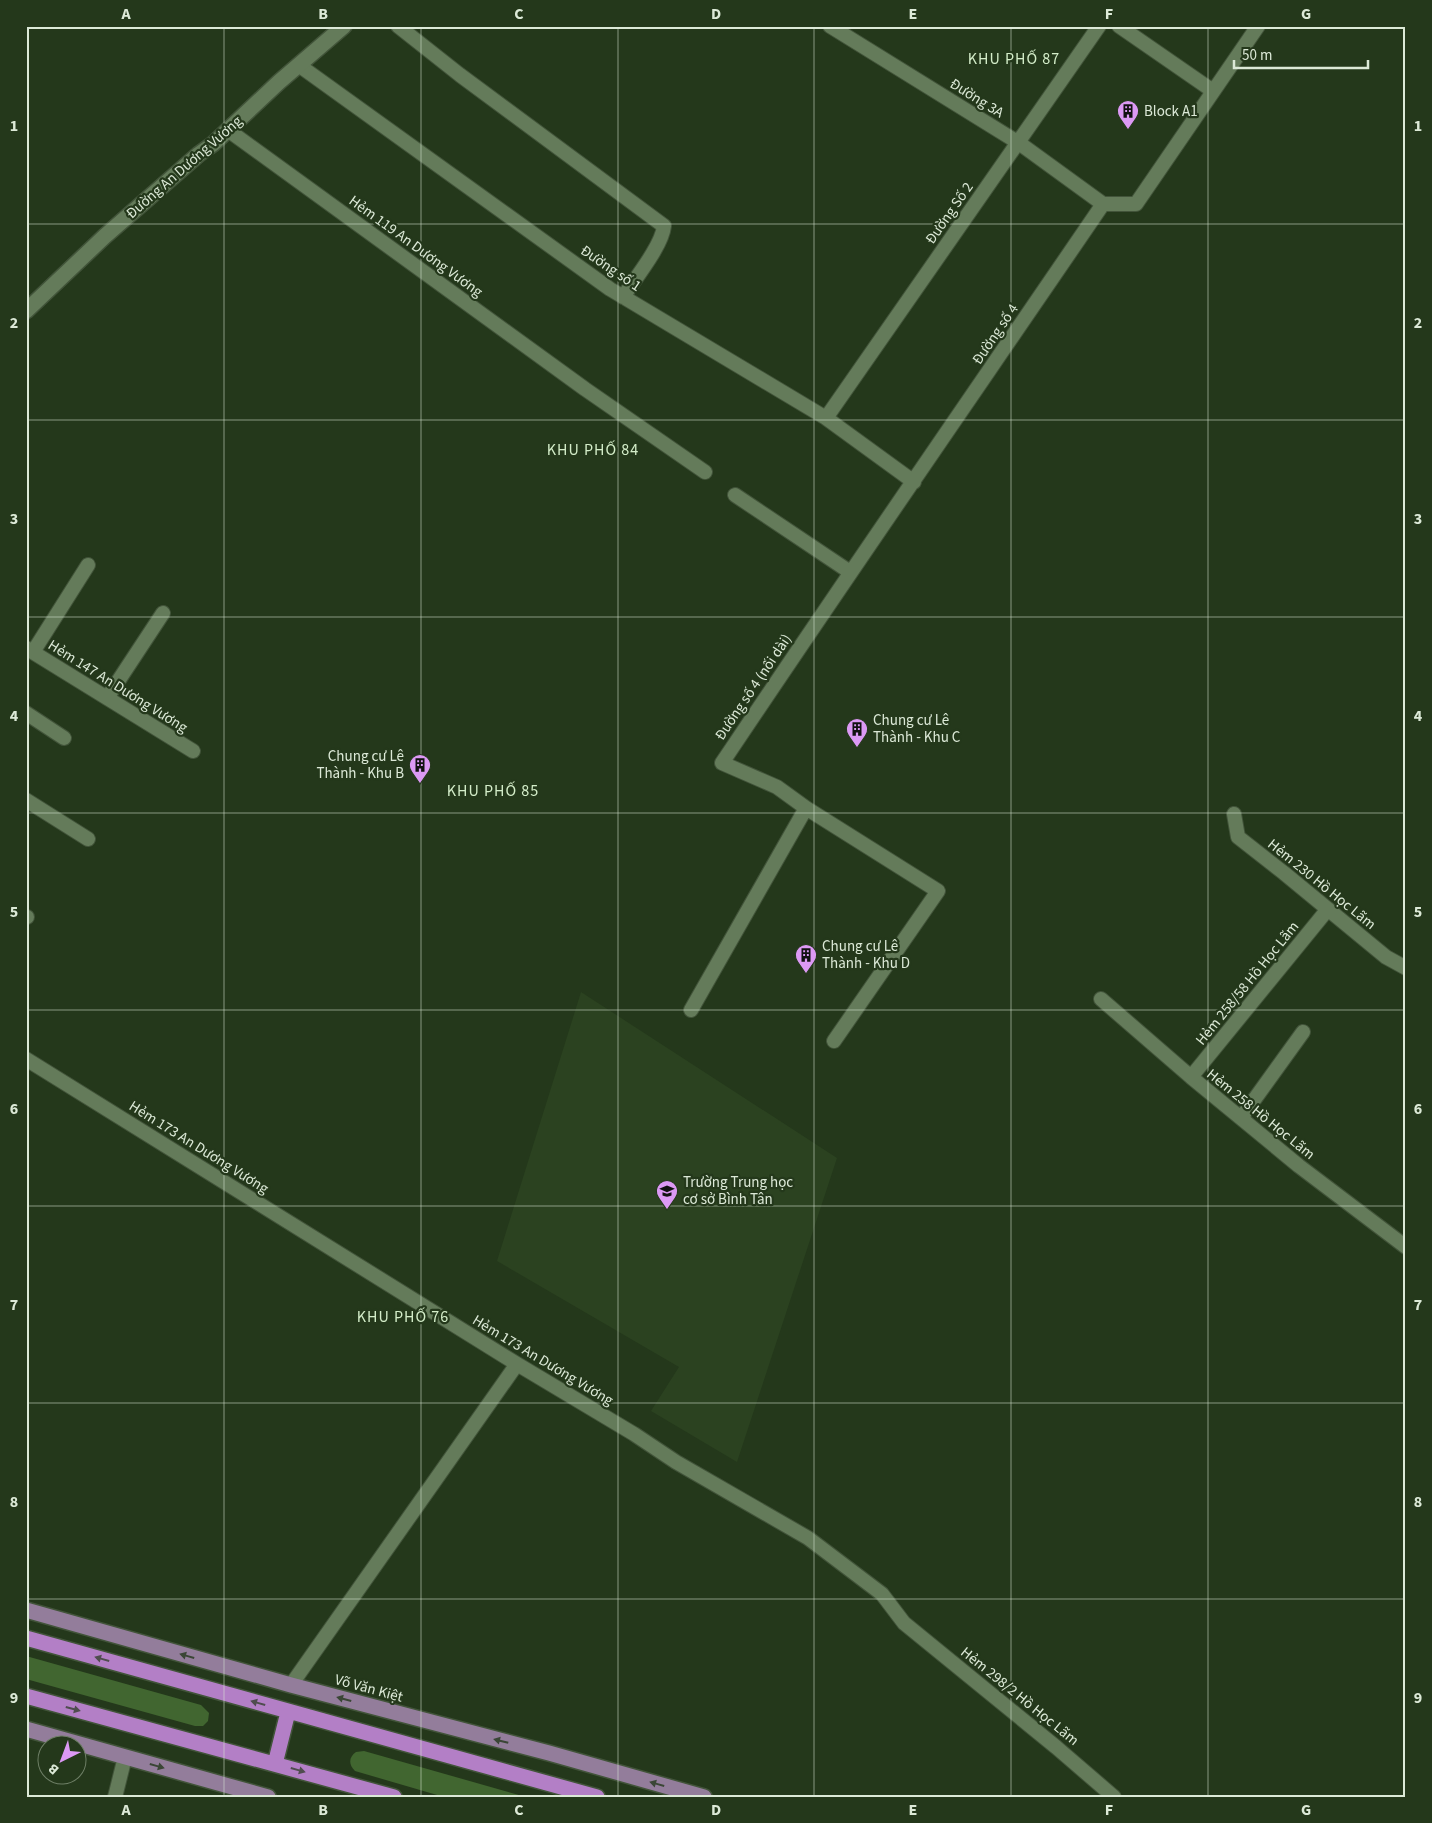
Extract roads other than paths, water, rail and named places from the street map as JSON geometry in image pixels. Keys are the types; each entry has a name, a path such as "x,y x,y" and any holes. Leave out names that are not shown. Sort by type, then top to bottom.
{"highway":[{"path":"26,1638 597,1797"},
{"path":"26,1696 394,1797"},
{"path":"275,1764 288,1712"}],"main road":[{"name":"Đường An Dương Vương","path":"26,311 105,236 228,130 279,82 300,66 344,26"},
{"name":"Võ Văn Kiệt","path":"26,1610 292,1685 550,1753 704,1797"},
{"path":"26,1729 268,1797"}],"street":[{"path":"398,26 460,75 664,226 662,236 623,297"},
{"name":"Đường 3A","path":"830,26 1018,143 1103,204"},
{"name":"Đường Số 2","path":"826,418 1099,26"},
{"path":"1118,26 1213,91"},
{"path":"1103,204 1136,204 1258,26"},
{"name":"Đường số 1","path":"300,66 610,290 826,418 914,482"},
{"name":"Hẻm 119 An Dương Vương","path":"228,130 585,389 705,472"},
{"name":"Đường số 4","path":"914,482 1103,204"},
{"name":"Đường số 4 (nối dài)","path":"806,808 777,787 722,763 850,572 914,482"},
{"path":"735,495 850,572"},
{"path":"30,650 88,565"},
{"path":"107,698 163,613"},
{"name":"Hẻm 147 An Dương Vương","path":"30,650 193,751"},
{"path":"26,713 64,738"},
{"path":"26,800 88,839"},
{"path":"691,1010 806,808 938,891 834,1041"},
{"name":"Hẻm 230 Hồ Học Lãm","path":"1234,814 1238,837 1386,957 1406,968"},
{"name":"Hẻm 258/58 Hồ Học Lãm","path":"1191,1077 1328,909"},
{"name":"Hẻm 258 Hồ Học Lãm","path":"1101,999 1191,1077 1300,1166 1406,1247"},
{"path":"1241,1118 1303,1032"},
{"name":"Hẻm 173 An Dương Vương","path":"26,1059 517,1364 634,1434 676,1462 808,1538 882,1594 904,1623"},
{"path":"292,1685 517,1364"},
{"name":"Hẻm 298/2 Hồ Học Lãm","path":"904,1623 1114,1797"},
{"path":"115,1797 125,1757"}],"place":[{"name":"Block A1","path":"1128,130"},
{"name":"Chung cư Lê Thành - Khu C","path":"857,748"},
{"name":"Chung cư Lê Thành - Khu B","path":"420,784"},
{"name":"Chung cư Lê Thành - Khu D","path":"806,974"},
{"name":"Trường Trung học cơ sở Bình Tân","path":"667,1210"}],"district":[{"name":"KHU PHỐ 87","path":"1014,58"},
{"name":"KHU PHỐ 84","path":"593,449"},
{"name":"KHU PHỐ 85","path":"493,790"},
{"name":"KHU PHỐ 76","path":"403,1316"}]}
